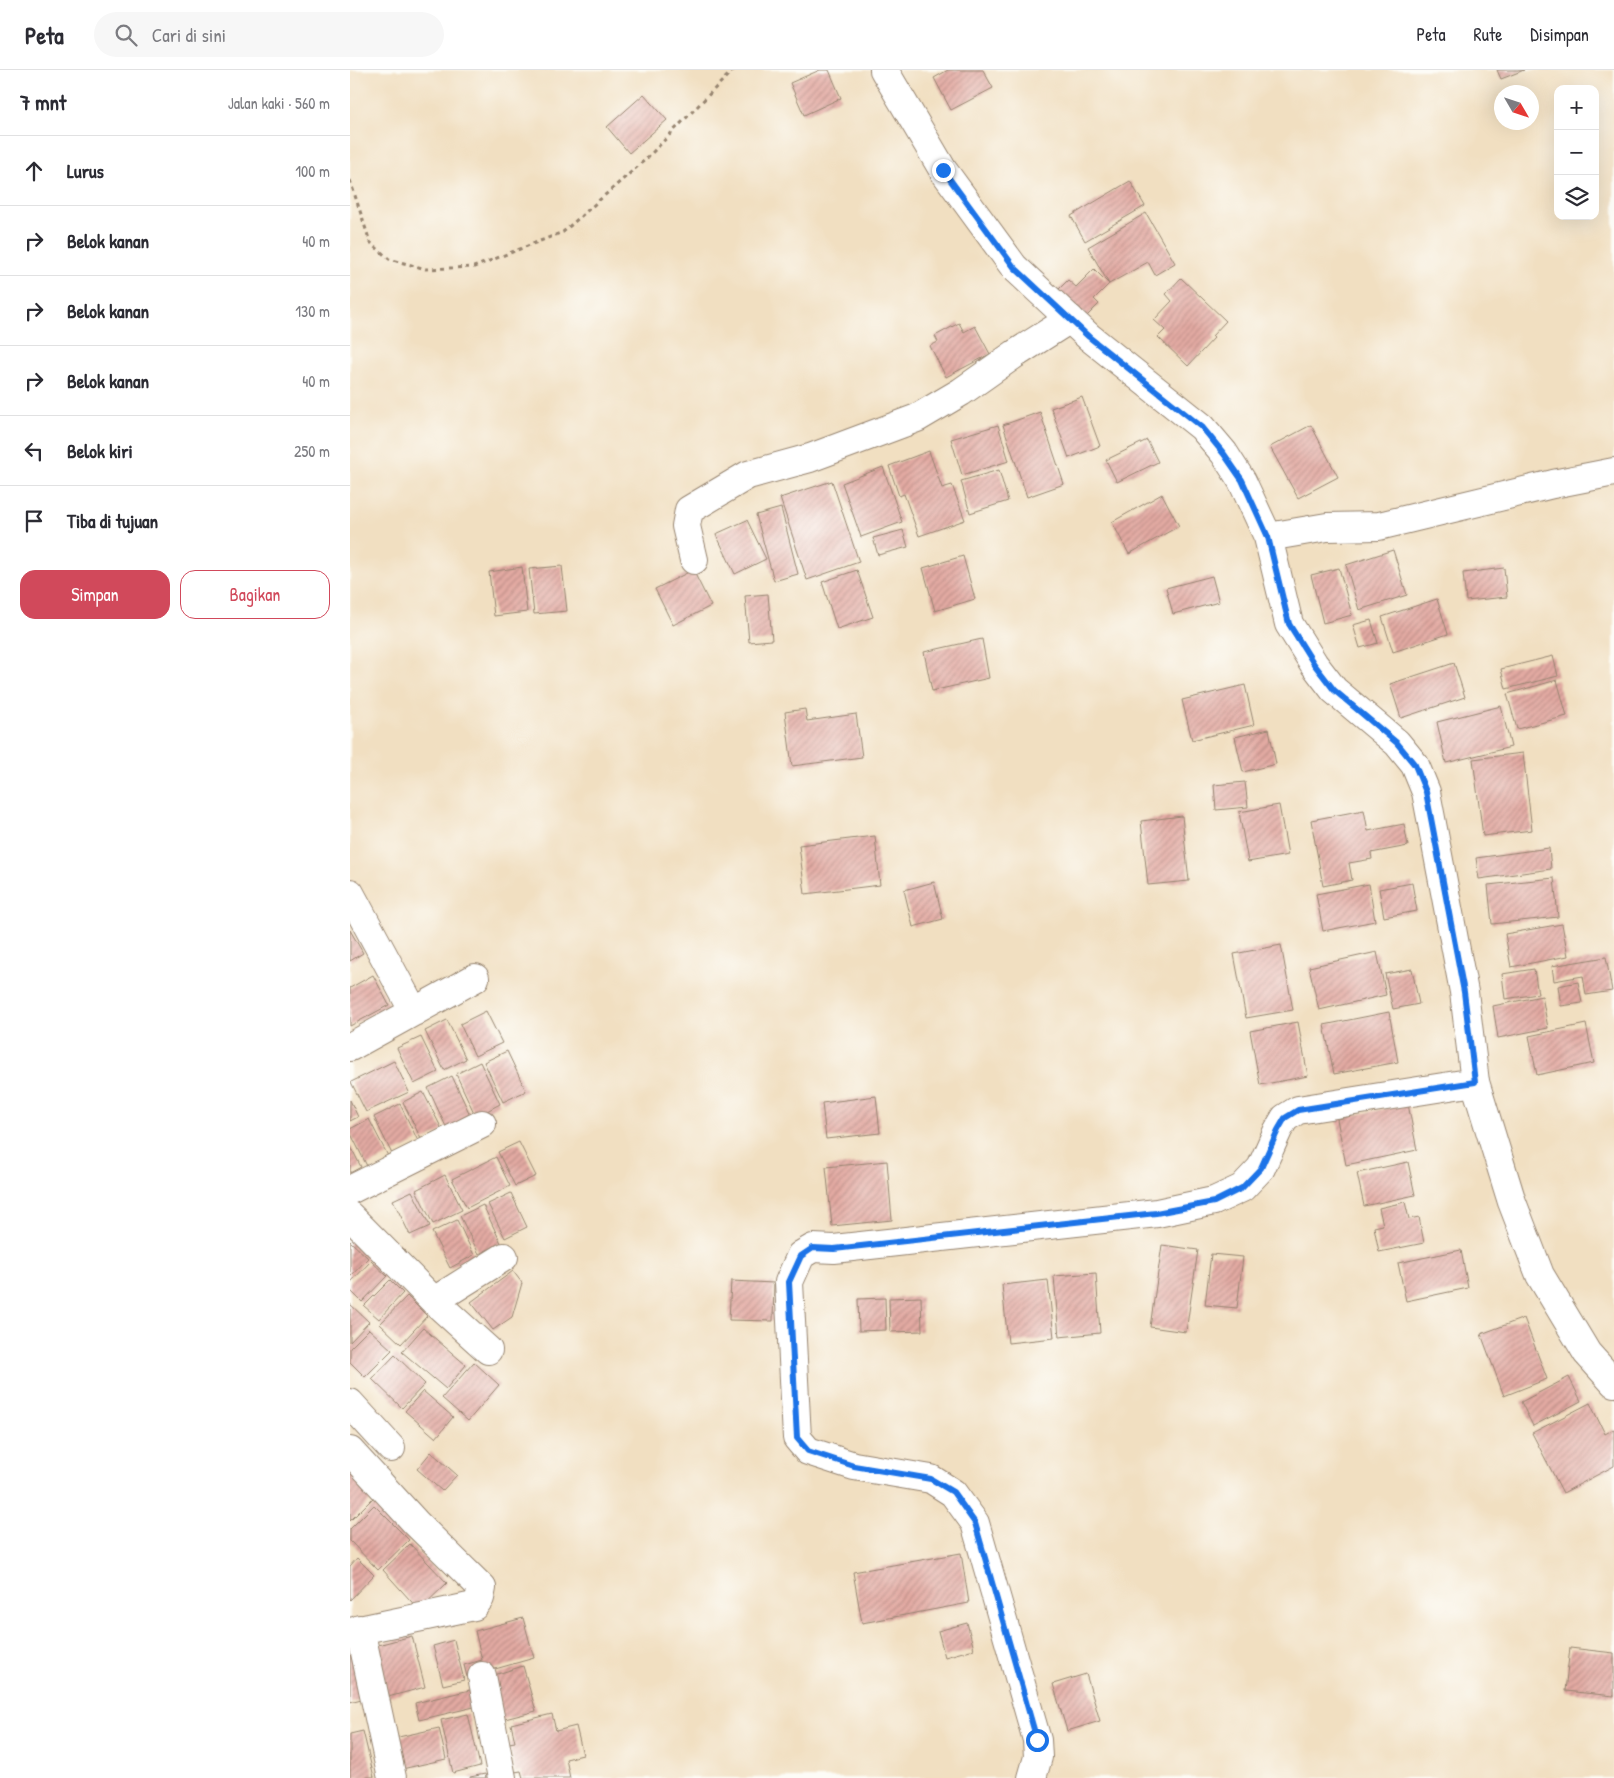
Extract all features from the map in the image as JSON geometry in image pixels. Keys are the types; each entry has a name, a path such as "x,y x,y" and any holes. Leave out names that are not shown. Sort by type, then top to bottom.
{"street":[{"path":"884,70 943,170 1014,267 1089,337 1202,427 1242,480 1268,537 1289,624 1314,664 1334,690 1397,743 1415,765 1426,792 1464,992 1475,1082 1512,1202 1540,1275 1587,1353 1614,1383"},
{"path":"694,560 686,526 689,510 748,475 810,458 917,418 961,392 1070,319"},
{"path":"1268,537 1327,527 1379,526 1553,484 1614,472"},
{"path":"350,893 414,1012"},
{"path":"350,1048 475,978"},
{"path":"1032,1778 1038,1757 1037,1740 975,1523 953,1492 931,1479 854,1466 808,1451 797,1438 789,1282 801,1256 813,1248 834,1249 1156,1213 1214,1202 1242,1188 1261,1168 1285,1118 1298,1110 1475,1082"},
{"path":"350,1190 482,1124"},
{"path":"350,1216 434,1301 488,1350"},
{"path":"434,1301 504,1256"},
{"path":"350,1403 391,1448"},
{"path":"350,1451 416,1523 482,1588 480,1598 474,1606 352,1631 392,1778"},
{"path":"482,1676 502,1778"}],"path":[{"path":"350,180 370,242 389,259 426,269 474,267 563,232 646,159 733,70"}],"building":[{"path":"820,70 829,70 841,98 804,115 790,83"},
{"path":"948,70 983,70 993,88 951,110 934,78"},
{"path":"1497,70 1524,70 1501,79"},
{"path":"644,94 667,120 629,153 607,127"},
{"path":"1130,181 1145,206 1085,241 1071,216"},
{"path":"1146,213 1175,263 1155,275 1148,262 1109,284 1088,247"},
{"path":"1094,269 1109,284 1094,299 1099,304 1086,317 1058,290 1068,280 1076,287"},
{"path":"1181,278 1226,321 1212,336 1214,338 1188,366 1158,337 1165,330 1154,320 1172,301 1166,294"},
{"path":"959,323 964,332 975,326 990,354 946,377 930,346 938,342 935,336"},
{"path":"1082,397 1100,446 1069,458 1051,408"},
{"path":"1040,412 1064,484 1027,497 1003,425"},
{"path":"998,425 1009,461 962,475 951,439"},
{"path":"1311,425 1338,477 1298,498 1270,447"},
{"path":"1147,440 1158,462 1117,482 1106,460"},
{"path":"929,451 942,488 952,485 965,520 919,536 904,494 899,496 889,466"},
{"path":"883,467 902,522 861,537 842,483"},
{"path":"999,470 1008,501 970,513 961,481"},
{"path":"832,481 859,562 807,580 780,498"},
{"path":"1162,494 1179,526 1129,554 1112,522"},
{"path":"781,508 798,574 774,581 756,515"},
{"path":"747,520 766,559 735,574 716,534"},
{"path":"903,530 908,547 878,555 873,538"},
{"path":"1393,550 1407,595 1359,610 1346,565"},
{"path":"963,556 975,599 935,611 923,568"},
{"path":"562,566 567,611 534,614 529,569"},
{"path":"522,567 527,612 494,616 489,572"},
{"path":"1339,568 1352,615 1323,623 1311,575"},
{"path":"1504,568 1507,597 1466,601 1463,573"},
{"path":"693,570 711,606 673,625 655,589"},
{"path":"857,570 873,617 837,629 822,582"},
{"path":"1212,576 1219,602 1173,614 1166,588"},
{"path":"768,594 772,640 749,642 745,596"},
{"path":"1437,599 1448,634 1393,652 1382,617"},
{"path":"1371,620 1378,643 1360,648 1353,625"},
{"path":"982,639 989,678 932,691 924,652"},
{"path":"1553,656 1558,676 1506,689 1501,669"},
{"path":"1454,663 1465,697 1401,718 1390,684"},
{"path":"1557,680 1567,716 1517,729 1507,694"},
{"path":"1245,685 1254,725 1192,740 1182,700"},
{"path":"1501,706 1511,747 1446,763 1437,722"},
{"path":"805,709 807,721 856,714 862,757 792,766 785,712"},
{"path":"1269,729 1276,764 1243,772 1235,737"},
{"path":"1523,753 1532,830 1483,836 1473,759"},
{"path":"1245,782 1248,807 1216,810 1214,785"},
{"path":"1279,805 1288,855 1248,862 1239,812"},
{"path":"1364,810 1368,831 1404,824 1408,846 1371,853 1372,859 1349,863 1352,880 1323,886 1311,820"},
{"path":"1182,816 1189,881 1148,885 1141,821"},
{"path":"875,836 880,885 805,894 799,845"},
{"path":"1549,848 1551,869 1479,879 1476,858"},
{"path":"1554,878 1558,917 1492,924 1488,885"},
{"path":"934,882 943,919 913,927 904,890"},
{"path":"1412,883 1417,911 1384,917 1379,889"},
{"path":"1369,884 1375,921 1323,931 1316,894"},
{"path":"1562,924 1568,956 1511,967 1505,934"},
{"path":"350,930 363,953 350,961"},
{"path":"1281,945 1293,1010 1246,1018 1234,954"},
{"path":"1377,952 1386,995 1319,1010 1309,967"},
{"path":"1606,957 1612,991 1586,995 1583,976 1554,981 1552,966"},
{"path":"1412,969 1419,1004 1393,1009 1385,974"},
{"path":"1534,969 1538,994 1505,999 1502,974"},
{"path":"373,975 389,1005 350,1026 350,988"},
{"path":"1578,982 1582,1003 1561,1006 1558,986"},
{"path":"1542,996 1548,1028 1498,1038 1493,1006"},
{"path":"486,1011 502,1043 475,1056 460,1024"},
{"path":"1389,1012 1398,1062 1334,1074 1324,1025"},
{"path":"447,1020 466,1059 444,1070 425,1031"},
{"path":"1298,1022 1308,1076 1260,1085 1250,1031"},
{"path":"1586,1024 1594,1063 1537,1075 1529,1036"},
{"path":"421,1037 438,1072 414,1084 397,1048"},
{"path":"507,1051 526,1091 503,1102 484,1062"},
{"path":"394,1061 409,1092 366,1112 351,1082"},
{"path":"480,1062 500,1104 476,1117 456,1074"},
{"path":"452,1076 472,1119 448,1131 428,1088"},
{"path":"423,1092 443,1131 422,1141 403,1102"},
{"path":"876,1096 880,1133 826,1139 822,1103"},
{"path":"350,1100 358,1117 350,1121"},
{"path":"400,1104 418,1141 392,1154 374,1117"},
{"path":"1408,1104 1417,1150 1346,1165 1337,1119"},
{"path":"369,1119 388,1156 367,1166 350,1129"},
{"path":"519,1142 536,1176 515,1186 498,1152"},
{"path":"350,1145 361,1167 350,1173"},
{"path":"496,1157 510,1186 467,1208 452,1179"},
{"path":"887,1161 892,1220 832,1226 826,1167"},
{"path":"1408,1162 1415,1195 1364,1206 1357,1173"},
{"path":"445,1175 462,1210 433,1224 416,1190"},
{"path":"412,1191 430,1226 410,1235 393,1200"},
{"path":"511,1193 527,1227 505,1238 488,1204"},
{"path":"1405,1202 1409,1219 1419,1217 1424,1243 1379,1252 1374,1227 1383,1225 1379,1208"},
{"path":"483,1205 501,1243 479,1254 460,1216"},
{"path":"457,1220 474,1255 450,1268 432,1232"},
{"path":"350,1241 368,1258 350,1277"},
{"path":"1162,1245 1198,1250 1186,1332 1150,1327"},
{"path":"1461,1250 1468,1288 1406,1301 1398,1263"},
{"path":"1211,1254 1243,1257 1237,1308 1205,1305"},
{"path":"371,1261 387,1276 362,1302 350,1290 350,1283"},
{"path":"513,1271 522,1283 512,1317 493,1330 471,1302"},
{"path":"1096,1273 1100,1333 1059,1337 1054,1276"},
{"path":"390,1280 403,1293 379,1319 364,1306"},
{"path":"1048,1280 1054,1338 1008,1343 1002,1285"},
{"path":"731,1281 774,1283 773,1321 729,1320"},
{"path":"407,1296 427,1316 401,1344 380,1324"},
{"path":"921,1297 922,1331 890,1332 889,1298"},
{"path":"885,1298 886,1330 859,1331 858,1299"},
{"path":"350,1304 369,1322 350,1342"},
{"path":"1524,1318 1547,1379 1504,1396 1481,1334"},
{"path":"423,1328 466,1365 446,1389 402,1352"},
{"path":"369,1329 392,1350 365,1377 350,1362 350,1348"},
{"path":"395,1355 425,1384 402,1408 372,1379"},
{"path":"474,1362 499,1385 468,1421 442,1398"},
{"path":"1569,1377 1581,1401 1533,1426 1521,1402"},
{"path":"423,1391 453,1417 436,1438 405,1411"},
{"path":"1590,1403 1605,1434 1614,1429 1614,1466 1563,1493 1532,1433"},
{"path":"431,1452 457,1475 442,1491 417,1469"},
{"path":"352,1469 377,1494 350,1521 350,1472"},
{"path":"374,1505 409,1540 378,1570 350,1541 350,1529"},
{"path":"410,1544 447,1583 419,1610 383,1570"},
{"path":"961,1553 969,1603 862,1623 853,1572"},
{"path":"357,1558 374,1575 350,1600 350,1566"},
{"path":"523,1618 534,1658 467,1677 464,1665 482,1660 475,1631"},
{"path":"967,1623 974,1649 945,1657 938,1631"},
{"path":"412,1636 425,1687 388,1697 374,1646"},
{"path":"454,1640 464,1680 443,1685 433,1646"},
{"path":"350,1645 365,1698 350,1702"},
{"path":"1570,1648 1614,1653 1614,1696 1565,1691"},
{"path":"523,1666 536,1711 501,1720 488,1677"},
{"path":"1086,1674 1100,1721 1067,1731 1053,1684"},
{"path":"470,1690 474,1707 419,1720 415,1703"},
{"path":"468,1714 480,1766 453,1773 441,1720"},
{"path":"552,1714 556,1731 576,1726 583,1755 566,1759 570,1778 523,1778 521,1771 515,1772 509,1743 515,1742 511,1724"},
{"path":"439,1728 446,1759 402,1769 394,1738"},
{"path":"363,1731 374,1777 350,1778 350,1734"},
{"path":"485,1774 486,1778 470,1778 470,1777"}],"route":[{"path":"943,170 1014,267 1089,337 1202,427 1224,454 1242,480 1268,537 1289,624 1314,664 1334,690 1397,743 1415,765 1426,792 1464,992 1475,1082 1298,1110 1285,1118 1261,1168 1242,1188 1214,1202 1156,1213 834,1249 813,1248 801,1256 789,1282 797,1438 808,1451 854,1466 931,1479 953,1492 975,1523 1037,1740"}]}
